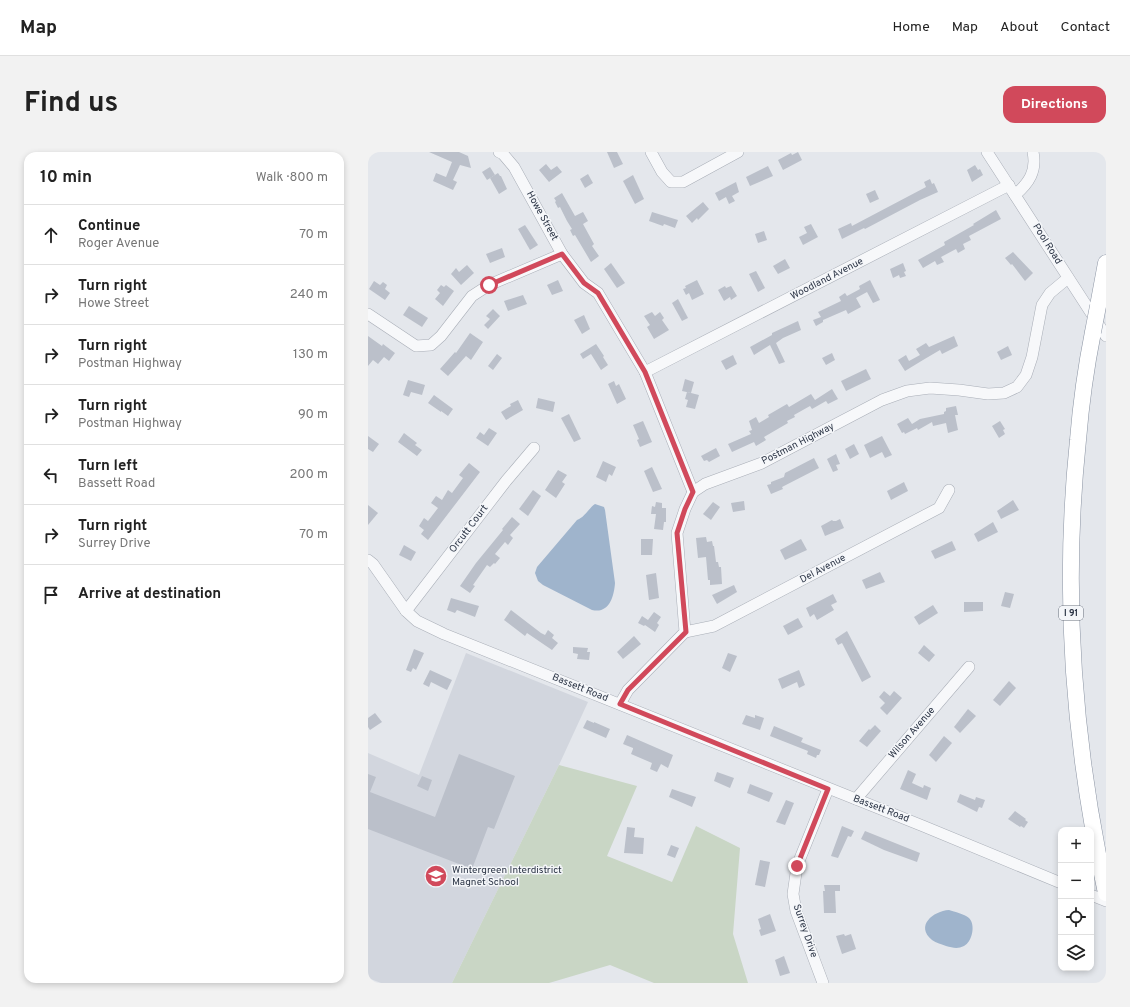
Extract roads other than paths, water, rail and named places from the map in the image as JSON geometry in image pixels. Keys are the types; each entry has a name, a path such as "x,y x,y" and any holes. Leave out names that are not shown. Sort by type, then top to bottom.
{"highway":[{"name":"I 91","path":"1106,263 1098,306 1099,334 1082,404 1075,469 1071,536 1070,602 1074,685 1081,755 1093,828 1106,893"}],"street":[{"name":"Howe Street","path":"500,152 514,167 562,254 584,283 598,293 645,372 693,492"},
{"path":"651,152 662,172 671,182 683,182 738,152"},
{"name":"Pool Road","path":"987,152 1068,278 1099,334"},
{"path":"1015,195 1029,182 1035,159 1033,152"},
{"name":"Woodland Avenue","path":"645,372 1008,185"},
{"path":"368,314 416,346 431,345 441,336 472,296 489,285 562,254"},
{"name":"Postman Highway","path":"693,492 705,484 762,463 882,400 907,391 930,388 988,394 1004,393 1017,387 1026,375 1032,357 1042,305 1050,293 1068,278"},
{"name":"Orcutt Court","path":"406,611 506,481 534,448"},
{"name":"Del Avenue","path":"686,632 714,626 939,508 949,490"},
{"path":"620,704 628,690 686,632 677,533 685,509 693,492"},
{"name":"Bassett Road","path":"368,560 373,564 406,611 417,621 444,634 1058,882"},
{"name":"Wilson Avenue","path":"856,799 969,668"},
{"name":"Surrey Drive","path":"823,983 796,911 793,890 797,866 828,789"},
{"path":"1094,896 1106,901"}],"water":[{"path":"595,504 604,507 605,510 615,583 610,603 598,611 592,610 543,585 538,581 535,573 537,567 577,520"},
{"path":"949,910 965,915 971,921 973,929 971,937 967,944 962,947 951,947 935,942 927,935 925,930 928,920 932,916"}],"place":[{"name":"Wintergreen Interdistrict Magnet School","path":"436,876"}]}
